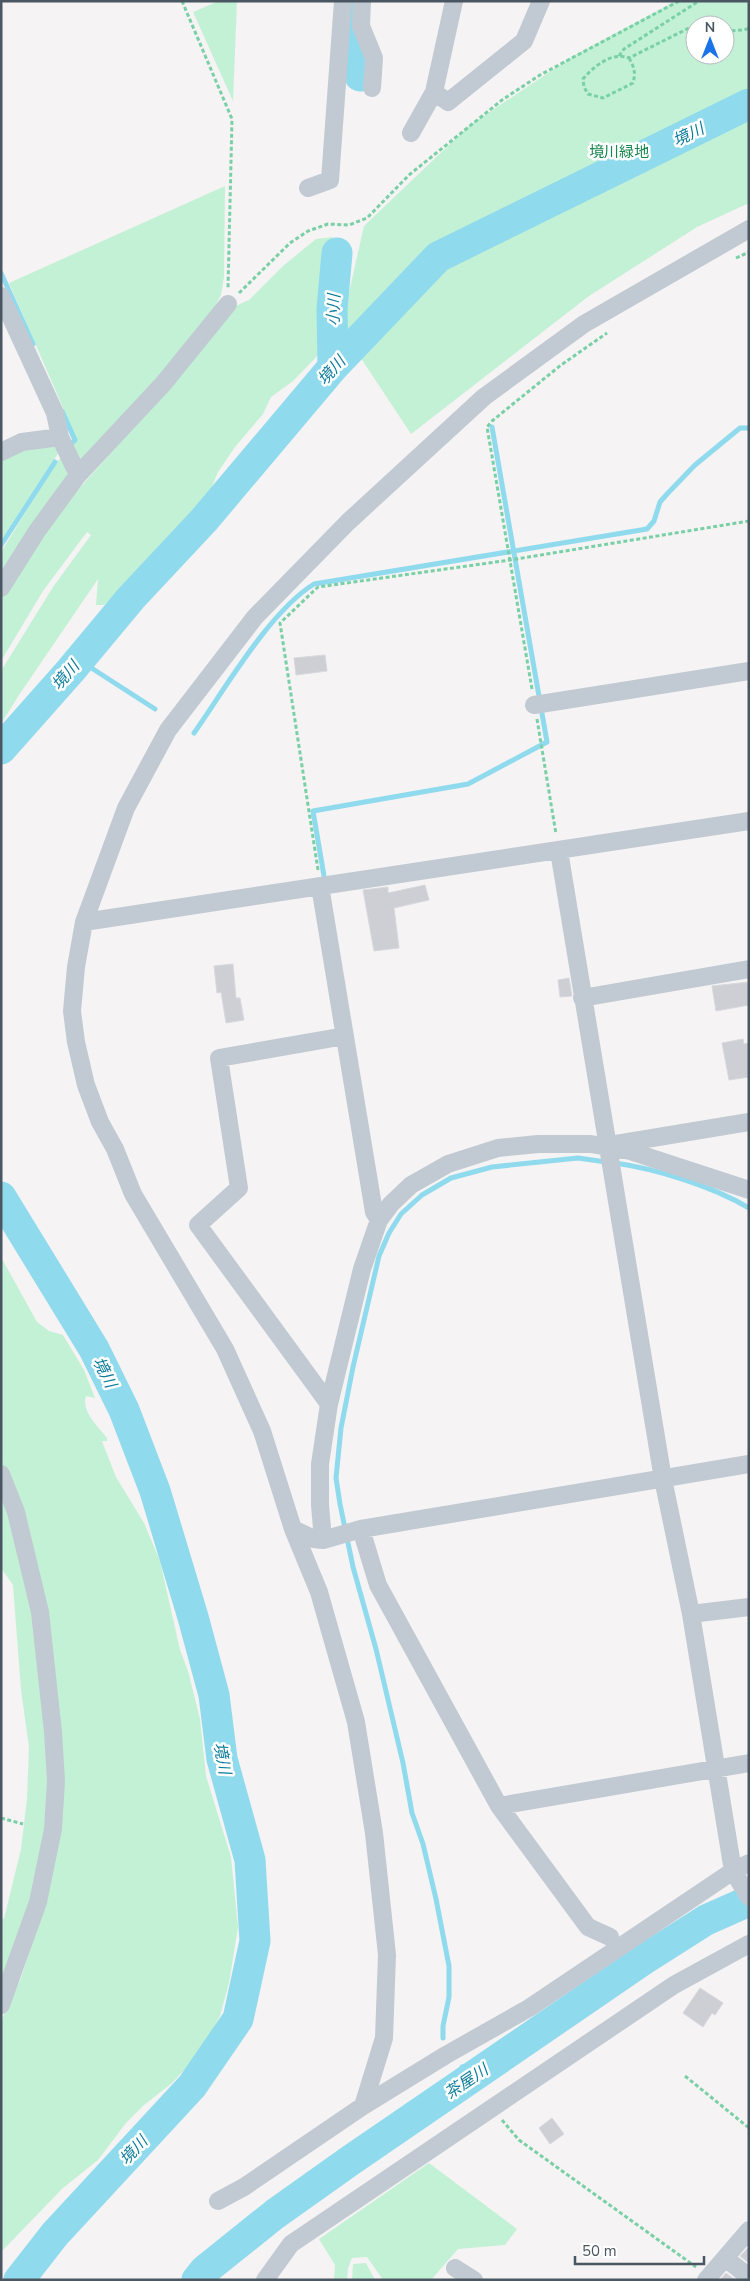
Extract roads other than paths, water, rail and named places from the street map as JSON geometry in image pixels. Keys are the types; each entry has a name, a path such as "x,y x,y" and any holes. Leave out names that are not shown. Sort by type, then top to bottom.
{"street":[{"path":"308,188 330,180 344,1"},
{"path":"362,1 361,26 374,58 372,88"},
{"path":"411,132 434,92 454,1"},
{"path":"434,92 448,102 524,41 541,1"},
{"path":"363,2106 378,2060 384,2029 387,1955 374,1834 356,1722 319,1592 293,1529 290,1514 262,1431 225,1349 133,1194 115,1149 100,1122 86,1085 76,1042 72,1011 76,967 84,922 126,808 168,730 255,617 348,522 484,397 584,324 749,229"},
{"path":"1,296 55,413 60,437 78,475"},
{"path":"1,588 37,531 78,475 163,384 228,304"},
{"path":"1,452 28,441 60,437"},
{"path":"534,705 749,671"},
{"path":"84,922 749,821"},
{"path":"559,851 663,1479 691,1614 715,1768 749,1897"},
{"path":"320,886 374,1212 378,1220"},
{"path":"582,998 749,969"},
{"path":"329,1404 198,1225 239,1188 219,1058 345,1036"},
{"path":"323,1540 320,1505 320,1464 329,1404 362,1269 378,1220 391,1204 411,1185 448,1164 498,1148 538,1144 608,1146 749,1122"},
{"path":"608,1146 677,1165 749,1190"},
{"path":"293,1529 314,1539 323,1540 361,1529 749,1464"},
{"path":"1,1474 16,1512 40,1612 53,1732 56,1781 53,1829 38,1902 1,2005"},
{"path":"361,1529 378,1585 500,1806 588,1927 610,1937"},
{"path":"691,1614 749,1607"},
{"path":"500,1806 749,1763"},
{"path":"218,2202 244,2187 363,2106 446,2055 530,2008 741,1867"},
{"path":"265,2280 291,2244 674,1985 749,1944"},
{"path":"708,2278 749,2230"},
{"path":"725,2258 749,2277"},
{"path":"455,2268 474,2280"}],"waterway":[{"name":"小川","path":"350,1 352,39 360,76"},
{"name":"境川","path":"1,749 71,670 131,598 204,520 333,367 438,257 749,104"},
{"name":"小川","path":"333,367 332,309 337,253"},
{"path":"1,273 33,344"},
{"path":"62,411 75,440 73,442"},
{"path":"325,882 313,811 468,784 547,742 492,427"},
{"path":"194,733 264,632 297,597 314,584 647,529 654,521 660,502 695,465 740,428 749,428"},
{"path":"1,545 55,462"},
{"path":"79,660 155,709"},
{"path":"443,2038 443,2026 449,1997 449,1966 436,1899 423,1844 412,1813 403,1763 376,1649 353,1567 340,1504 336,1478 341,1428 379,1256 389,1233 401,1214 422,1195 451,1178 492,1167 578,1158 606,1162"},
{"path":"615,1163 648,1169 684,1180 718,1193 749,1208"},
{"name":"境川","path":"1,1197 94,1349 124,1410 155,1491 214,1695 222,1759 250,1860 255,1941 238,2019 192,2086 55,2234 19,2280"},
{"name":"茶屋川","path":"197,2280 205,2270 275,2214 351,2160 643,1960 706,1920 749,1901"},
{"path":"462,2067 470,2079"}],"park label":[{"name":"境川緑地","path":"619,152"}]}
